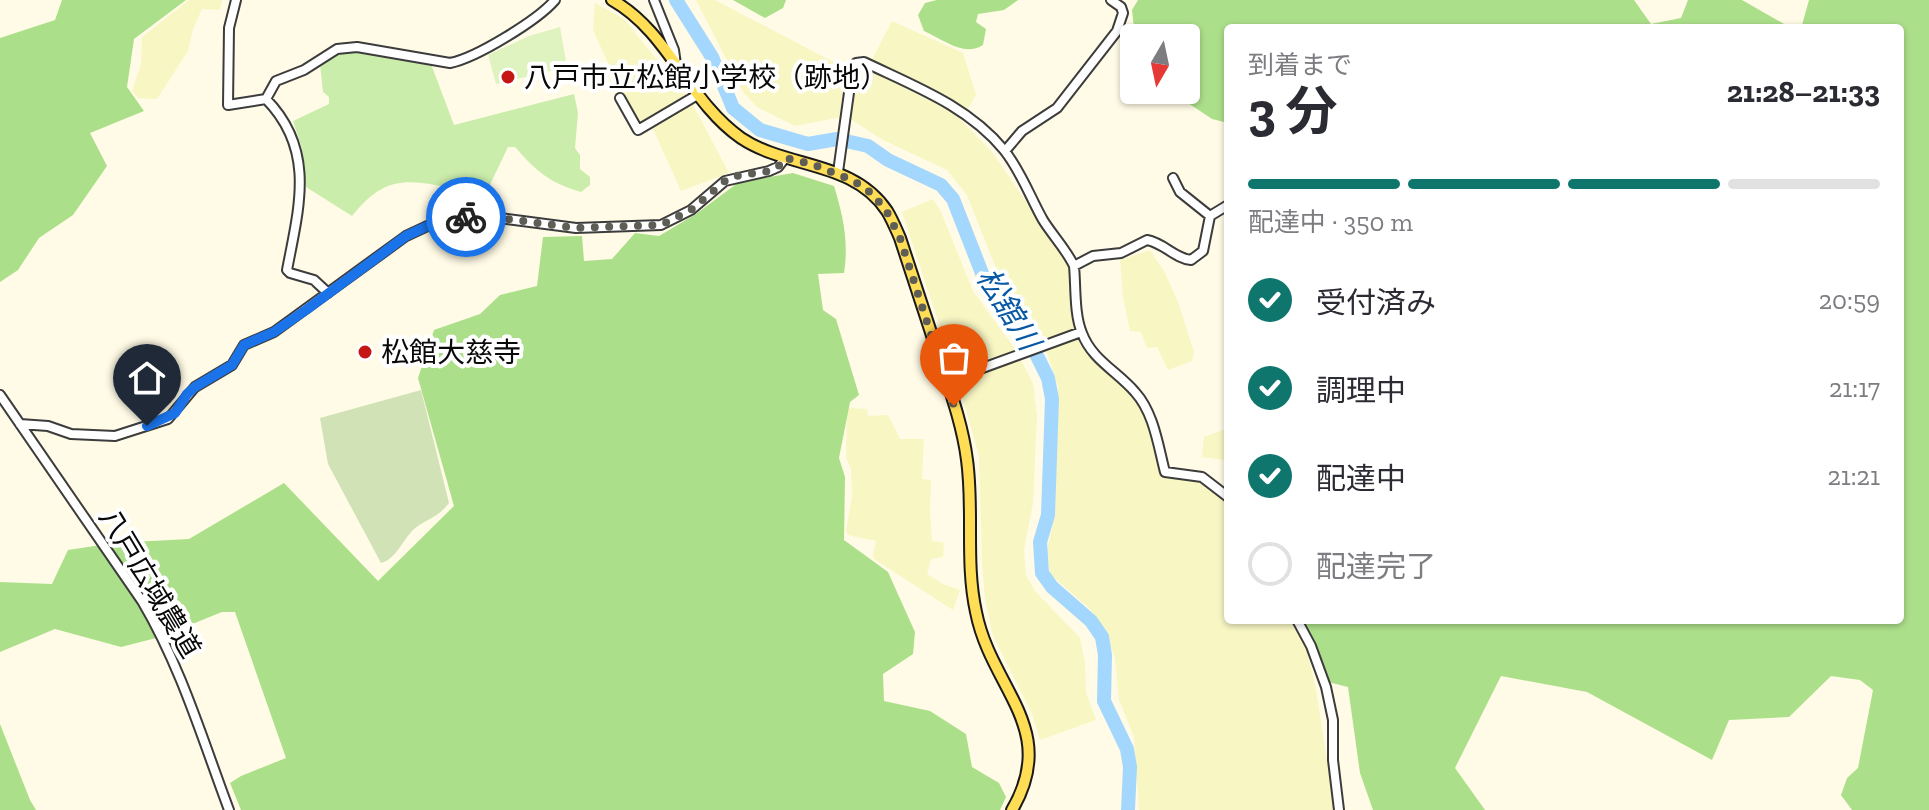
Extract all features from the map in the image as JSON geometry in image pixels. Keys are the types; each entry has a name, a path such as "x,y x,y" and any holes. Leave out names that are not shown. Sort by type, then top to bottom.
{"main road":[{"path":"612,0 641,19 716,115 742,138 785,158 838,172 871,193 886,210 900,238 947,381 967,458 976,615 983,640 1029,738 1028,774 1012,810"}],"street":[{"path":"236,0 229,28 228,105 266,99"},
{"path":"266,99 276,81 304,70 337,49 357,47 450,63 464,60 481,53 555,0"},
{"path":"654,0 674,50 676,64"},
{"path":"1005,151 1022,131 1057,108 1117,31 1123,13 1121,7 1111,0"},
{"path":"838,172 852,71 856,63 864,62 940,98 969,116 1005,151 1074,266 1081,332 1101,363 1134,391 1144,404 1165,472 1202,477 1224,494"},
{"path":"620,98 638,130 699,94"},
{"path":"266,99 288,126 298,157 299,204 287,270 320,284 328,293"},
{"path":"20,424 48,426 71,434 115,436 168,419 195,387 232,365 244,345 274,332 406,236 436,222 484,216 576,228 661,225 691,210 725,181 736,176 769,171 778,167 785,158"},
{"path":"1173,178 1180,192 1210,216"},
{"path":"1074,266 1093,256 1121,253 1147,240 1191,260 1203,251 1210,216 1224,207"},
{"path":"947,381 1081,332"},
{"name":"八戸広域農道","path":"0,395 159,630 181,677 229,810"},
{"path":"1299,624 1326,687 1333,720 1333,760 1339,810"}],"shaded area":[{"path":"189,0 222,0 220,10 202,9 188,51 157,99 138,98 132,91 141,64 142,37"},
{"path":"696,0 715,0 845,68 867,69 892,21 963,53 976,95 961,120 992,152 1070,265 1076,326 1101,367 1133,394 1144,414 1161,472 1199,479 1224,495 1224,624 1292,624 1306,647 1335,810 1139,810 1134,737 1119,700 1115,658 1105,629 1090,609 1050,574 1047,551 1055,515 1058,386 1042,338 995,266 967,195 947,170 883,140 852,120 836,118 795,126 757,107 743,92"},
{"path":"595,3 624,19 692,103 729,173 681,191 649,120 641,123 618,85 593,30"},
{"path":"933,199 973,291 1015,349 1033,383 1037,416 1033,503 1024,550 1026,575 1035,591 1080,638 1086,693 1096,720 1040,740 1032,714 993,636 985,600 982,562 979,456 958,381 902,212"},
{"path":"1150,250 1178,302 1194,352 1192,361 1168,370 1157,347 1147,348 1141,332 1130,331 1123,297 1120,260"},
{"path":"847,408 867,409 868,416 888,415 900,439 924,439 922,479 931,480 932,541 944,543 943,557 931,559 927,574 960,590 953,610 874,559 876,541 848,535 852,496 851,469 846,457"},
{"path":"1224,430 1224,460 1202,457 1204,437"}],"green space":[{"path":"62,0 186,0 134,39 127,87 144,111 90,133 107,166 73,215 39,238 18,270 0,282 0,38 55,20"},
{"path":"733,0 786,0 783,8 765,18"},
{"path":"937,0 1018,0 1004,10 978,14 976,22 986,29 983,45 969,49 954,46 924,31 918,15 925,3"},
{"path":"1138,0 1634,0 1651,24 1224,24 1224,122 1212,119 1190,104 1200,104 1200,24 1134,24 1132,10"},
{"path":"1688,0 1742,0 1784,24 1651,24 1681,18"},
{"path":"1809,0 1929,0 1929,810 1852,810 1841,795 1847,778 1858,768 1873,690 1860,680 1831,676 1789,717 1729,720 1712,760 1587,692 1501,676 1455,768 1485,810 1373,810 1360,773 1348,687 1328,682 1296,624 1904,624 1904,24 1802,24"},
{"path":"560,27 567,67 496,84 488,55 529,36"},
{"path":"362,51 431,64 454,125 574,94 578,113 575,148 580,155 580,169 590,177 590,185 581,192 561,185 537,169 515,147 508,147 486,193 478,197 441,186 402,183 372,195 352,216 306,187 302,148 293,121 329,104 329,97 323,92 320,64 341,52"},
{"path":"793,173 834,186 844,229 844,273 818,274 823,310 836,319 859,395 850,402 839,458 845,477 844,540 888,572 915,632 913,654 883,674 884,701 930,711 966,734 972,767 999,783 1006,797 1000,810 241,810 230,783 286,758 235,612 222,612 160,637 121,647 55,629 0,652 0,582 52,584 68,550 114,543 189,539 284,483 378,581 454,506 418,378 434,330 480,314 500,295 537,286 543,237 582,236 584,261 612,259 635,233 659,236 696,214 739,182"},
{"path":"421,390 449,503 413,530 395,554 381,563 328,464 320,418"},
{"path":"0,724 30,800 36,810 0,810"}],"waterway":[{"name":"松舘川","path":"676,0 712,57 733,108 760,130 808,144 837,139 868,146 888,160 941,185 953,199 987,286 1031,344 1048,378 1052,399 1048,515 1040,542 1042,573 1052,587 1091,621 1102,637 1105,655 1104,701 1127,749 1130,767 1128,810"}],"way so far":[{"path":"466,217 484,216 576,228 661,225 691,210 725,181 736,176 769,171 778,167 785,158 838,172 871,193 886,210 900,238 954,406"}],"place":[{"name":"八戸市立松館小学校（跡地）","path":"508,77"},
{"name":"松館大慈寺","path":"365,352"}],"route":[{"path":"147,426 168,419 195,387 232,365 244,345 274,332 406,236 436,222 466,217"}]}
